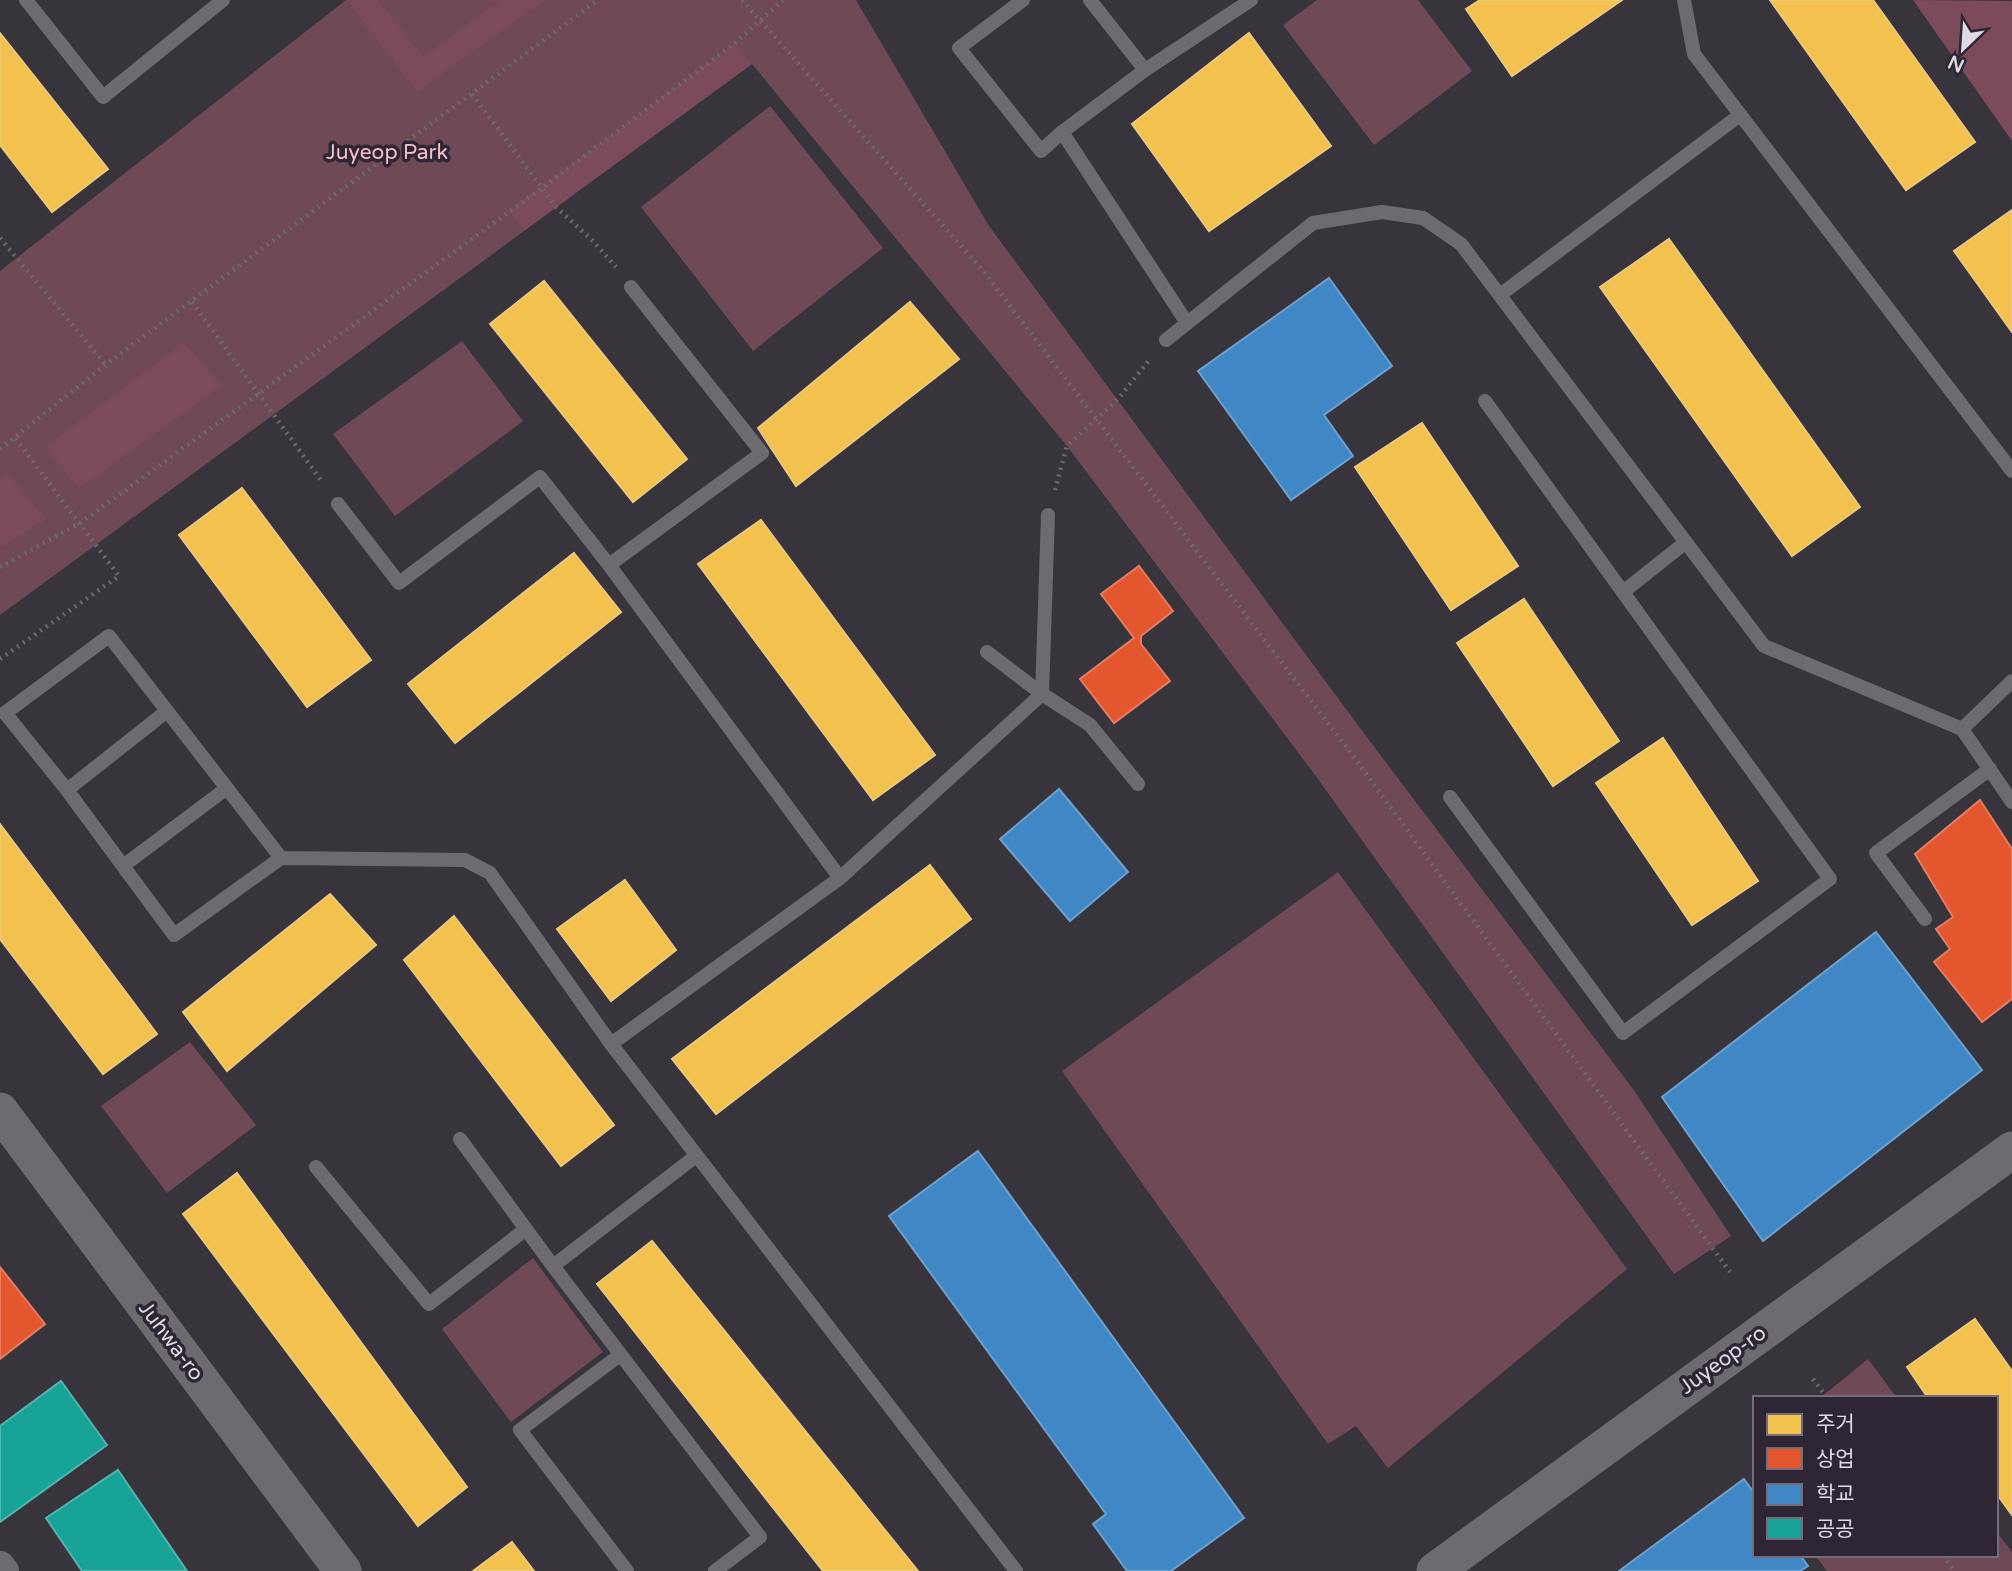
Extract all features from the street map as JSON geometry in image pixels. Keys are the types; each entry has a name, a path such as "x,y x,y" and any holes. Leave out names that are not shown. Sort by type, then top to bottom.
{"street":[{"name":"Juhwa-ro","path":"0,1111 343,1571"},
{"name":"Juyeop-ro","path":"1435,1571 2012,1150"},
{"path":"0,1566 4,1571"}],"lane":[{"path":"26,0 103,97 223,0"},
{"path":"1023,0 959,48 1041,150 1145,70 1251,0"},
{"path":"1090,0 1145,70"},
{"path":"1684,0 1694,54 2012,471"},
{"path":"1500,295 1741,116"},
{"path":"1062,132 1186,323"},
{"path":"1166,340 1312,223 1382,212 1423,218 1461,244 1764,646 1962,729 2012,802"},
{"path":"609,565 762,453 631,287"},
{"path":"1450,796 1623,1033 1830,879 1485,401"},
{"path":"338,504 399,583 540,477 609,565 840,878"},
{"path":"611,1044 840,878 1042,694 1048,514"},
{"path":"1623,592 1686,542"},
{"path":"281,858 109,636 5,713 67,790 174,935 281,858 465,860 490,873 611,1044 696,1157 1016,1571"},
{"path":"987,652 1042,694 1090,725 1138,784"},
{"path":"1962,729 2012,681"},
{"path":"67,790 167,711"},
{"path":"1925,919 1876,853 1990,769"},
{"path":"123,866 227,788"},
{"path":"460,1139 620,1355 760,1537 715,1571"},
{"path":"553,1266 696,1157"},
{"path":"316,1167 429,1304 526,1229"},
{"path":"620,1355 520,1430 627,1571"}],"path":[{"path":"0,449 105,365 598,0"},
{"path":"742,0 827,92 985,273 1353,756 1730,1272"},
{"path":"0,567 80,523 542,188 735,43 783,0"},
{"path":"472,94 573,226 606,254 631,287"},
{"path":"0,239 105,365"},
{"path":"192,302 338,504"},
{"path":"1048,514 1067,446 1118,398 1166,340"},
{"path":"0,659 119,576 15,438"},
{"path":"1813,1379 1826,1396"}],"green space":[{"name":"Juyeop Park","path":"346,0 856,0 989,226 1366,736 1633,1089 1731,1236 1674,1274 1315,775 1067,446 752,64 0,615 0,271"},
{"path":"1317,0 1418,0 1472,71 1374,145 1283,25"},
{"path":"770,106 883,248 753,351 641,207"},
{"path":"462,341 523,421 395,516 333,434"},
{"path":"1338,872 1627,1269 1388,1468 1356,1426 1328,1444 1062,1071"},
{"path":"190,1042 256,1125 167,1193 101,1106"},
{"path":"533,1258 603,1352 511,1422 442,1329"},
{"path":"1868,1359 1896,1396 1822,1396"},
{"path":"1998,1534 2012,1552 2012,1571 1827,1571 1816,1557 1998,1557"}],"shaded area":[{"path":"347,0 378,0 423,57 501,0 545,0 417,92"},
{"path":"1913,0 2012,1 2012,141"},
{"path":"735,43 752,64 525,230 508,211"},
{"path":"184,342 221,386 79,489 46,447"},
{"path":"8,475 46,519 0,548 0,481"}],"building: 주거":[{"path":"1480,0 1622,0 1512,76 1466,9"},
{"path":"1770,0 1873,0 1975,142 1906,190"},
{"path":"0,33 108,169 52,212 0,145"},
{"path":"1249,33 1331,146 1209,231 1132,124"},
{"path":"2012,210 2012,332 1954,251"},
{"path":"1669,239 1860,507 1792,556 1600,287"},
{"path":"544,281 687,459 633,502 490,324"},
{"path":"910,302 959,359 796,486 758,428"},
{"path":"1422,423 1518,566 1451,610 1355,467"},
{"path":"242,488 371,660 307,707 179,535"},
{"path":"761,520 935,755 873,800 698,564"},
{"path":"574,553 621,612 455,743 408,684"},
{"path":"1524,599 1619,741 1553,786 1457,643"},
{"path":"1663,738 1758,881 1692,925 1596,783"},
{"path":"0,824 157,1034 103,1074 0,939"},
{"path":"930,865 971,919 716,1114 672,1059"},
{"path":"625,880 676,950 611,1001 557,929"},
{"path":"330,894 376,945 227,1071 183,1012"},
{"path":"454,916 614,1125 561,1166 404,960"},
{"path":"237,1173 467,1487 418,1526 183,1214"},
{"path":"652,1241 918,1571 823,1571 597,1284"},
{"path":"1975,1319 2012,1371 2012,1515 1998,1496 1998,1396 1927,1396 1907,1367"},
{"path":"512,1542 534,1571 473,1571"}],"building: 상업":[{"path":"1139,566 1173,611 1141,636 1141,644 1170,681 1114,723 1080,679 1134,638 1101,594"},
{"path":"1980,800 2012,849 2012,999 1982,1022 1934,962 1950,949 1936,929 1953,917 1915,854"},
{"path":"0,1267 45,1324 0,1359"}],"building: 학교":[{"path":"1329,278 1392,366 1324,415 1353,456 1291,500 1198,371"},
{"path":"1059,789 1128,872 1070,921 1000,839"},
{"path":"1876,932 1982,1070 1763,1241 1662,1097"},
{"path":"978,1151 1244,1518 1171,1571 1127,1571 1093,1524 1106,1514 889,1216"},
{"path":"1744,1479 1753,1491 1753,1557 1801,1557 1808,1566 1800,1571 1619,1571"}],"building: 공공":[{"path":"61,1381 107,1445 0,1522 0,1426"},
{"path":"118,1470 187,1571 82,1571 46,1518"}]}
